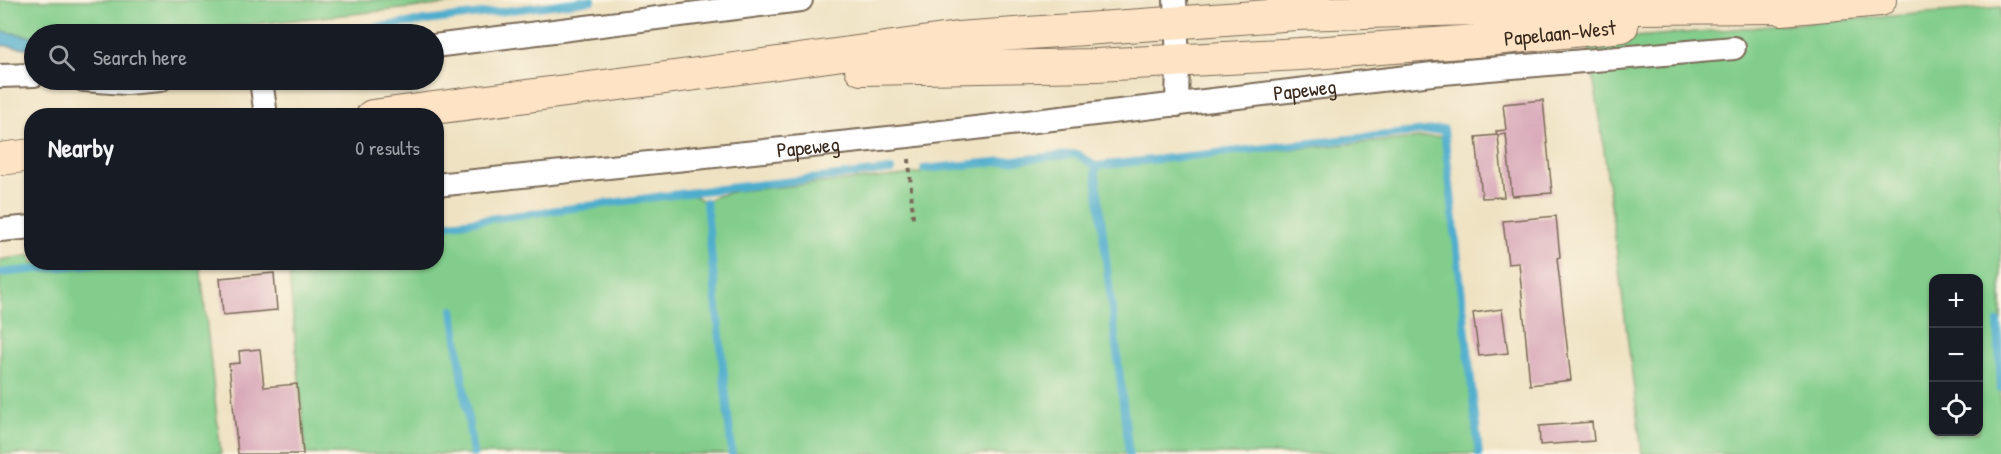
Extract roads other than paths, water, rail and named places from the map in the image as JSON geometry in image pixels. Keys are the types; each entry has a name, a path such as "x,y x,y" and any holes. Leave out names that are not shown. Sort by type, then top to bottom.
{"main road":[{"name":"Papelaan-West","path":"1425,44 1880,0"},
{"name":"Papelaan-West","path":"1341,13 1473,9 1802,7"},
{"name":"Papeweg","path":"434,108 1176,11 1341,13"},
{"name":"Papeweg","path":"712,72 1096,65 1300,54 1425,44"},
{"path":"0,159 24,156"}],"street":[{"path":"444,45 801,0"},
{"path":"1176,11 1177,105"},
{"name":"Papelaan-West","path":"1432,74 1734,48"},
{"name":"Papeweg","path":"444,184 908,136 1432,74"},
{"path":"0,76 24,75"},
{"path":"262,90 265,108"},
{"path":"0,230 24,228"}],"water":[{"path":"0,31 24,35 24,48 0,45"}],"waterway":[{"path":"401,24 592,0"},
{"path":"1095,166 1444,129 1479,454"},
{"path":"924,169 1077,154 1095,166 1129,454"},
{"path":"444,225 702,191 891,170"},
{"path":"706,202 732,454"},
{"path":"0,273 30,270"},
{"path":"453,310 473,454"},
{"path":"1998,322 2001,388"}]}
